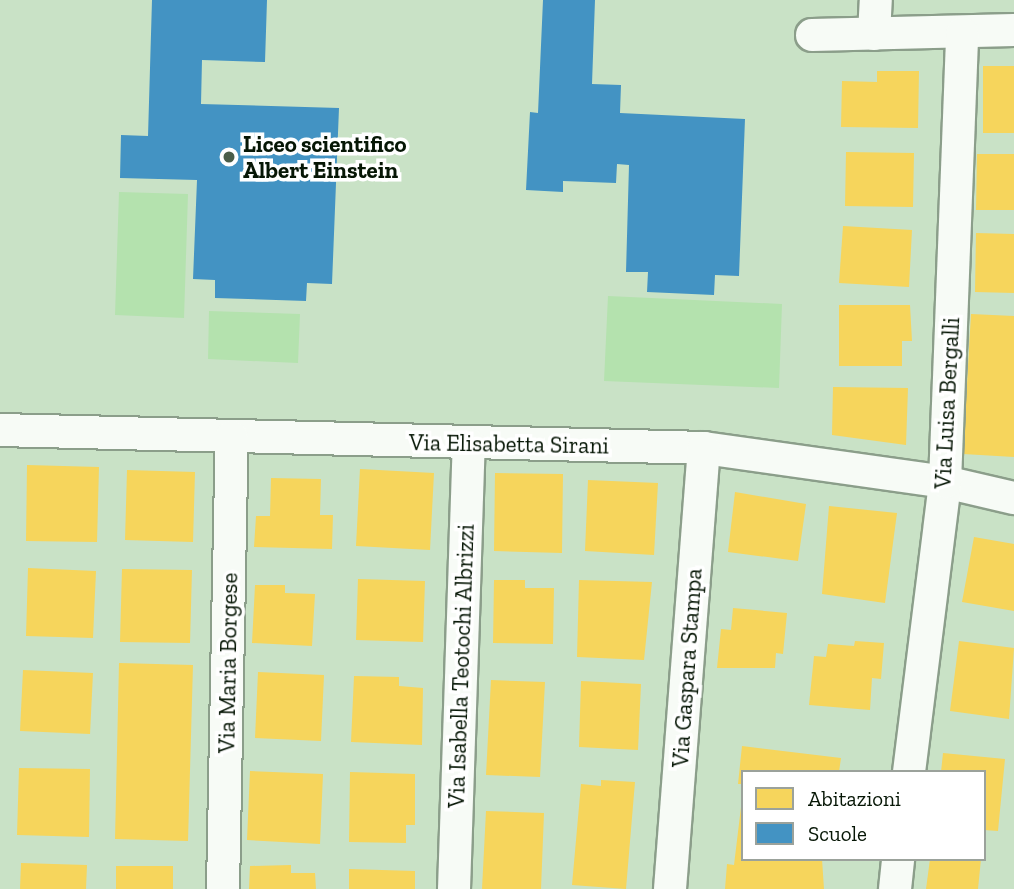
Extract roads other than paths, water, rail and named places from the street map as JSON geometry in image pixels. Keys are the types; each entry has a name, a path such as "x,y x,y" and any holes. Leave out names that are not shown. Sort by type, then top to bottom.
{"street":[{"path":"874,34 876,0"},
{"path":"813,35 1014,30"},
{"name":"Via Luisa Bergalli","path":"909,770 945,482 962,33"},
{"name":"Via Elisabetta Sirani","path":"0,430 704,448 945,482 1014,498"},
{"name":"Via Maria Borgese","path":"223,889 232,437"},
{"name":"Via Isabella Teotochi Albrizzi","path":"454,889 469,444"},
{"name":"Via Gaspara Stampa","path":"670,889 704,448"},
{"path":"895,889 898,861"}],"place":[{"name":"Liceo scientifico Albert Einstein","path":"229,157"}]}
